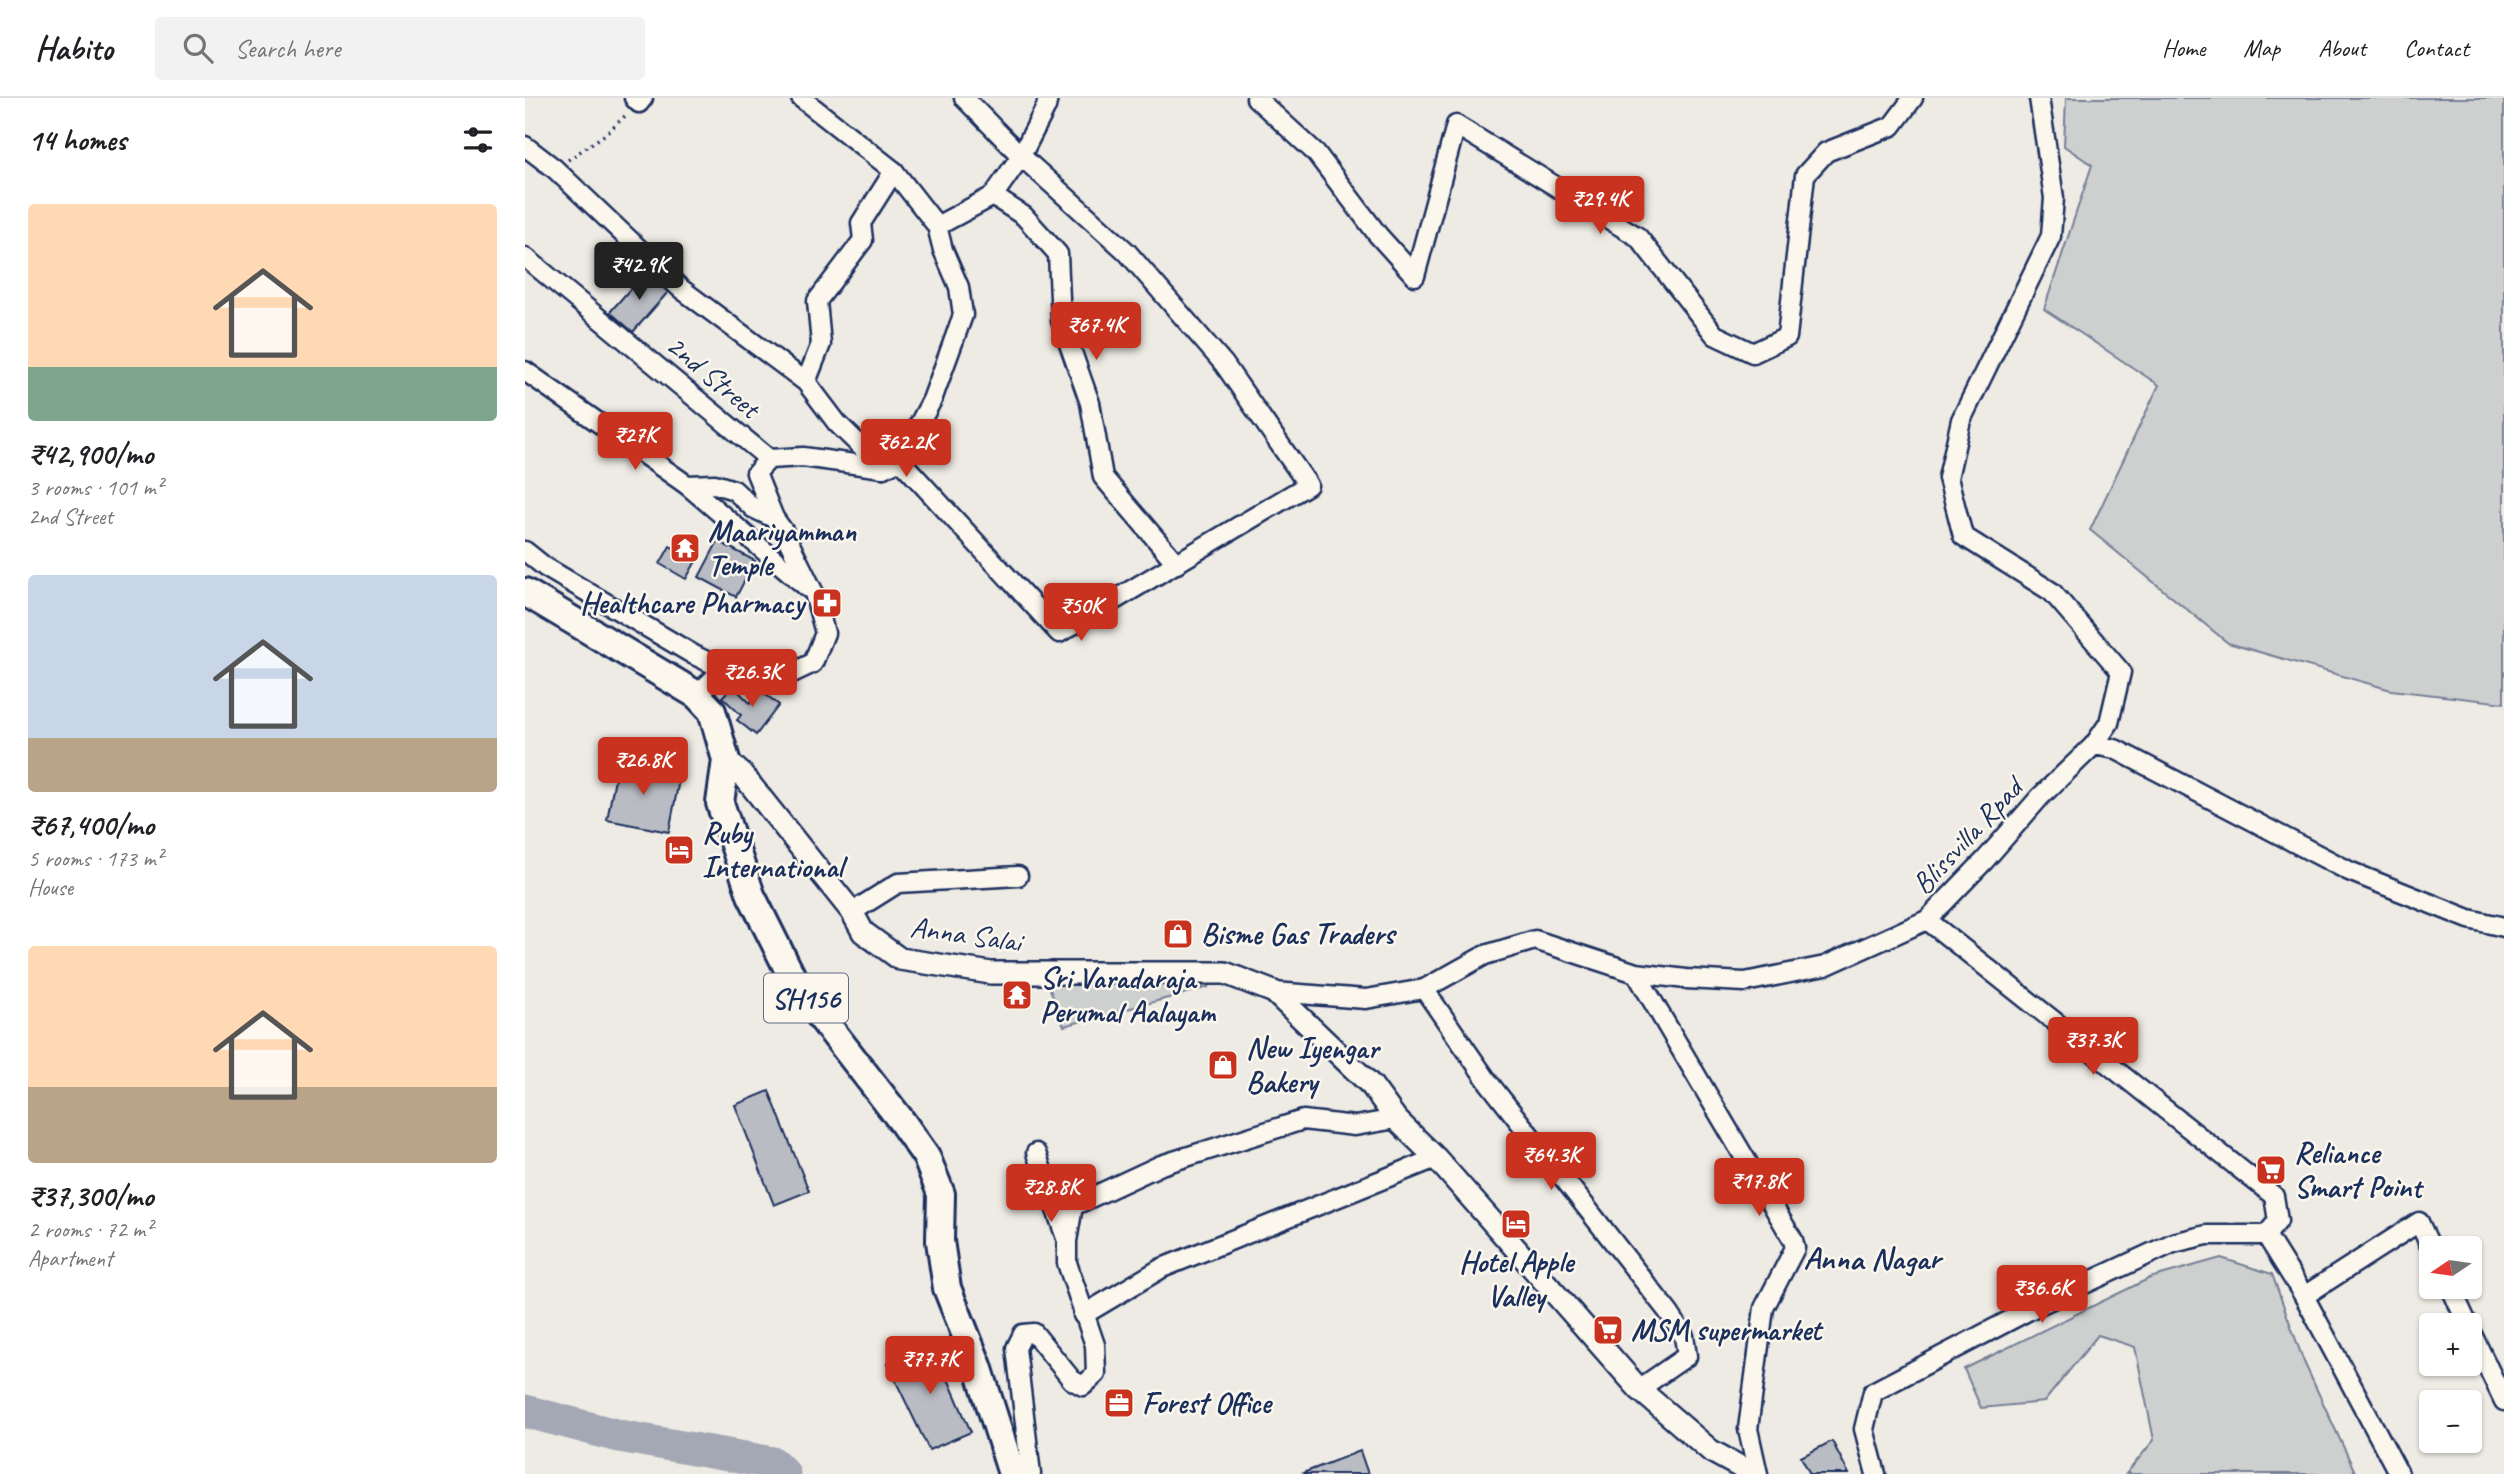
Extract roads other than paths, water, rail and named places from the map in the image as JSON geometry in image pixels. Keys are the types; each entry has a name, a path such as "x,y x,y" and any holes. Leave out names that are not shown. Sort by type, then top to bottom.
{"main road":[{"name":"SH156","path":"525,592 697,695 712,711 726,760 720,803 757,906 796,985 926,1156 941,1194 940,1241 947,1288 978,1366 1012,1474"}],"street":[{"path":"697,695 723,670 748,662 792,673 813,663 825,633 814,593 784,532 774,518 756,473 769,459 803,457 883,468 900,460 932,400 963,314 959,287 943,250 937,226 894,171 801,98"},
{"path":"900,460 1059,634 1308,485 1224,364 1136,262 1021,156 964,98"},
{"path":"937,226 993,196 1021,156 1048,98"},
{"path":"1256,98 1316,152 1378,235 1415,276 1456,125 1638,237 1715,335 1753,353 1787,337 1805,175 1826,152 1892,126 1913,98"},
{"name":"Blissvilla Rpad","path":"1274,992 1366,999 1423,989 1485,955 1535,940 1636,973 1745,982 1825,966 1927,920 1985,860 2040,797 2094,746 2109,723 2121,672 2052,592 1963,536 1948,478 1961,420 2051,236 2054,198 2039,98"},
{"path":"525,146 555,169 680,288 806,382 837,424 883,468"},
{"path":"806,382 821,344 817,301 863,240 861,223 894,171"},
{"path":"993,196 1024,216 1058,254 1061,321 1090,402 1103,477 1177,564"},
{"name":"2nd Street","path":"525,257 769,459"},
{"path":"525,371 687,485 814,593"},
{"path":"687,485 715,484 734,490 753,508 774,518"},
{"path":"525,551 545,566 723,670"},
{"path":"2094,746 2115,749 2349,871 2469,919 2504,927"},
{"name":"Anna Salai","path":"726,760 742,774 852,912 863,932 900,960 991,973 1226,973 1274,992 1372,1086 1396,1119 1436,1157 1639,1390 1711,1451 1755,1474"},
{"path":"852,912 898,883 1019,876"},
{"path":"1876,1474 1864,1429 1873,1392 2039,1305 2173,1243 2207,1235 2266,1235 2278,1221 2274,1196 1927,920"},
{"path":"1636,973 1738,1143 1795,1248 1763,1308 1748,1429 1755,1474"},
{"path":"1423,989 1489,1083 1669,1313 1684,1336 1687,1356 1639,1390"},
{"path":"1031,1474 1016,1348 1023,1334 1034,1333 1072,1380 1083,1386 1096,1374 1095,1345 1067,1264 1067,1241 1073,1206 1161,1165 1303,1120 1355,1126 1396,1119"},
{"path":"1036,1153 1067,1241"},
{"path":"1083,1314 1162,1268 1436,1157"},
{"path":"2304,1296 2419,1222 2425,1236"},
{"path":"2266,1235 2304,1296 2399,1474"},
{"path":"2482,1354 2504,1401"}],"waterway":[{"path":"525,1411 619,1436 773,1463 784,1474"}],"place":[{"name":"Maariyamman Temple","path":"685,548"},
{"name":"Healthcare Pharmacy","path":"827,603"},
{"name":"Ruby International","path":"679,850"},
{"name":"Bisme Gas Traders","path":"1178,934"},
{"name":"Sri Varadaraja Perumal Aalayam","path":"1017,995"},
{"name":"New Iyengar Bakery","path":"1223,1065"},
{"name":"Reliance Smart Point","path":"2271,1170"},
{"name":"Hotel Apple Valley","path":"1516,1224"},
{"name":"MSM supermarket","path":"1608,1330"},
{"name":"Forest Office","path":"1119,1403"}],"district":[{"name":"Anna Nagar","path":"1872,1258"}]}
